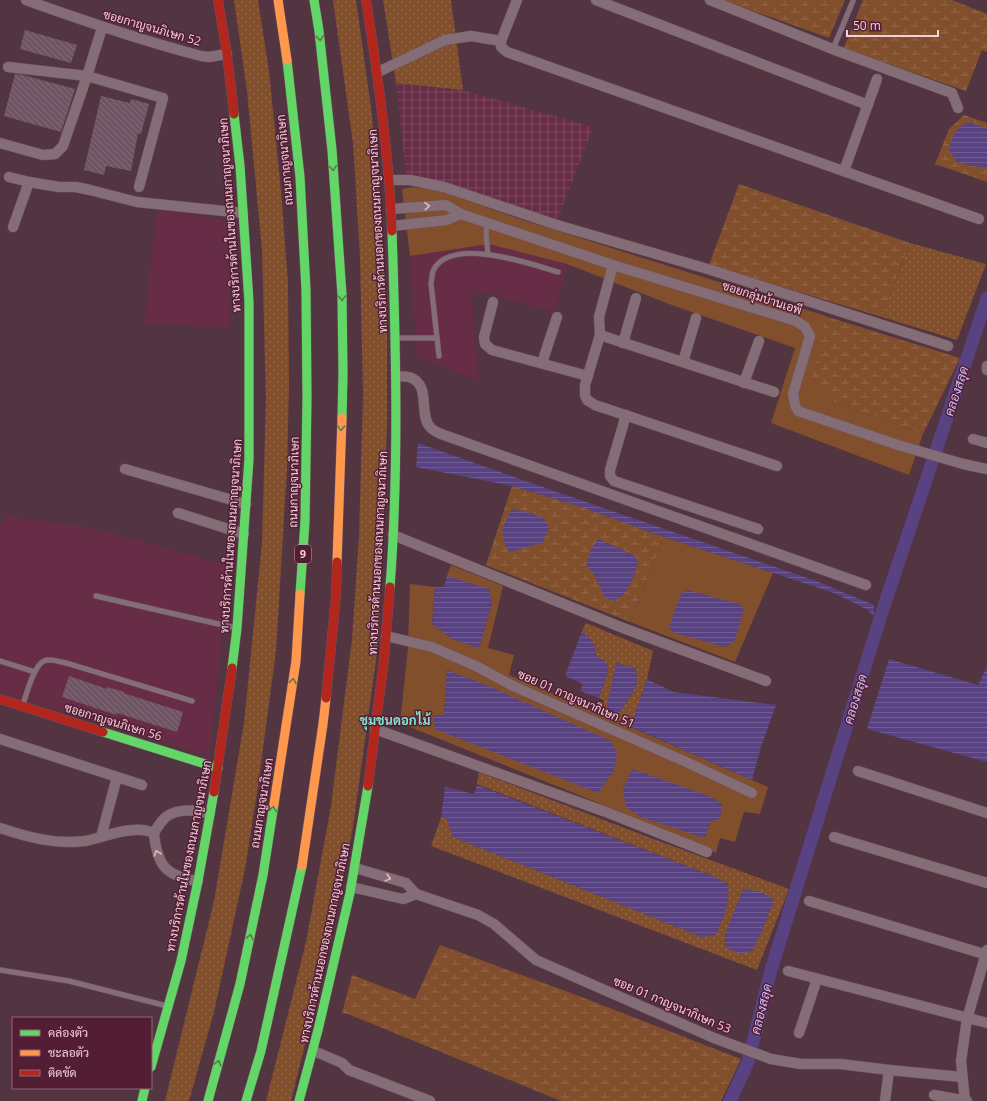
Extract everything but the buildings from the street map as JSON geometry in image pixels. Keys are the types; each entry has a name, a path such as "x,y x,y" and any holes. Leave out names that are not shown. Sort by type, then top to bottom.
{"main road":[{"name":"ทางบริการด้านในของถนนกาญจนาภิเษก","path":"152,1063 180,961 198,881 218,768 238,628 249,459 249,302 243,213 239,158 227,54 218,0"},
{"name":"ถนนกาญจนาภิเษก","path":"208,1101 240,984 263,875 296,661 305,522 307,398 306,290 300,177 286,52 278,0"},
{"path":"246,1101 261,1051 304,861 323,724 336,596 343,374 342,295 332,150 319,31 314,0"},
{"name":"ทางบริการด้านนอกของถนนกาญจนาภิเษก","path":"299,1101 314,1051 355,868 375,729 386,636 393,535 397,424 397,376 392,226 378,72 366,0"},
{"name":"ซอยกาญจนภิเษก 56","path":"0,699 218,768"},
{"path":"142,1101 145,1089"}],"street":[{"name":"ซอยกาญจนภิเษก 52","path":"26,0 102,28 148,42 201,56 209,57 227,54"},
{"path":"517,0 501,41 501,47 507,52 979,218"},
{"path":"596,0 868,105"},
{"path":"710,0 833,49 952,93 958,108"},
{"path":"0,143 43,155 55,154 63,146 102,28"},
{"path":"378,72 445,40 471,36 501,41"},
{"path":"8,67 87,76 163,98 139,187"},
{"path":"844,171 877,79"},
{"path":"10,177 59,187 76,187 137,202 243,213"},
{"path":"389,180 410,180 444,187 557,225 711,270 948,346"},
{"path":"13,227 29,182"},
{"name":"ซอยกลุ่มบ้านเอพี","path":"391,209 446,205 461,214 613,265 800,323 807,329 810,336 793,394 794,402 799,412 898,445 963,464 987,469"},
{"path":"392,226 448,220 461,214"},
{"path":"613,265 599,318 600,335 588,376 584,395 586,400 777,466"},
{"path":"623,343 636,298"},
{"path":"493,302 485,328 484,337 486,344 492,350 588,376"},
{"path":"542,363 556,316"},
{"path":"683,362 696,318"},
{"path":"600,335 774,392"},
{"path":"744,383 759,341"},
{"path":"397,376 410,377 419,383 422,388 427,423 430,428 440,434 866,585"},
{"path":"626,415 610,470 610,476 614,481 758,529"},
{"path":"973,439 987,443"},
{"path":"124,469 246,504"},
{"path":"178,513 244,534"},
{"path":"393,535 623,628 766,681"},
{"name":"ซอย 01 กาญจนากิเษก 51","path":"386,636 432,647 476,666 514,686 684,761 752,793"},
{"path":"375,729 606,812 707,852"},
{"path":"0,739 142,785"},
{"path":"858,771 987,813"},
{"path":"101,837 117,777"},
{"path":"198,881 184,879 163,867 156,851 154,833 166,818 180,812 195,810 210,814"},
{"path":"0,828 18,834 53,842 83,841 123,832 142,830 154,833"},
{"path":"834,837 987,883"},
{"name":"ซอย 01 กาญจนากิเษก 53","path":"355,868 406,883 416,894 478,915 494,924 536,960 714,1038 771,1059 800,1064 840,1064 962,1077"},
{"name":"ซอย 01 กาญจนากิเษก 53","path":"351,888 403,899 416,894"},
{"path":"809,901 987,954 967,1019 961,1061 966,1101 934,1095"},
{"path":"788,971 987,1023"},
{"path":"799,1033 817,979"},
{"path":"314,1051 342,1063 349,1070 430,1101"},
{"path":"885,1101 889,1070"}],"lane":[{"path":"833,49 853,1"},
{"path":"487,222 486,234 488,254"},
{"path":"439,356 431,283 433,271 440,262 454,256 468,253 488,254 558,272"},
{"path":"396,338 437,338"},
{"path":"96,596 238,628"},
{"path":"22,706 35,672 42,662 51,660 192,701"},
{"path":"0,661 35,672"},
{"path":"0,970 69,981 168,1007"}],"shaded area":[{"path":"396,83 463,90 593,127 558,219 406,173"},
{"path":"969,122 987,129 987,168 957,162 949,150 951,140 957,130"},
{"path":"157,210 230,220 229,329 144,323"},
{"path":"489,244 567,264 555,312 471,289 479,381 417,356 410,256"},
{"path":"418,443 816,581 874,605 874,616 868,610 834,593 664,537 579,506 512,486 416,467"},
{"path":"512,509 534,514 545,519 549,528 542,543 509,552 504,539 503,530 505,521"},
{"path":"6,516 89,527 230,566 209,756 0,693 0,526"},
{"path":"598,539 635,556 638,563 634,576 625,593 615,601 605,598 594,574 586,565 591,550"},
{"path":"447,576 489,589 492,603 479,648 452,639 432,624 435,587 444,587"},
{"path":"688,590 739,604 744,610 734,642 725,647 674,633 669,628 681,594"},
{"path":"582,631 594,643 596,656 606,662 608,671 599,698 580,691 583,684 565,676"},
{"path":"889,659 978,685 987,666 987,762 867,729"},
{"path":"616,663 636,669 637,685 618,715 609,714 607,706"},
{"path":"447,670 491,687 611,741 617,754 614,770 598,793 435,729 433,715 444,715"},
{"path":"647,679 673,692 776,705 761,747 752,780 632,727"},
{"path":"632,769 709,796 722,804 720,818 711,821 704,838 641,817 626,807 623,790"},
{"path":"477,785 715,877 728,884 726,910 715,935 702,937 453,837 446,817 441,818 445,787 474,794"},
{"path":"743,889 762,892 774,900 763,929 752,951 741,954 725,947 725,934"}],"green space":[{"path":"234,0 258,0 269,71 281,191 288,284 289,387 287,468 276,651 245,869 214,1012 189,1101 165,1101 214,901 244,723 262,543 266,398 262,250 247,91"},
{"path":"333,0 356,0 372,115 387,309 387,422 379,638 353,827 328,951 291,1101 266,1101 306,942 331,806 352,639 359,537 363,394 360,256 353,143"},
{"path":"383,0 451,0 463,90 396,83"},
{"path":"723,0 845,0 829,38"},
{"path":"863,0 952,0 987,14 987,52 982,50 966,91 844,48"},
{"path":"964,115 987,123 987,129 969,122 969,165 987,168 987,182 935,164 949,129"},
{"path":"739,184 910,243 882,317 709,265"},
{"path":"412,187 437,190 520,219 826,316 812,377 833,402 923,434 909,475 771,423 795,348 669,304 567,264 489,244 410,256 402,189"},
{"path":"910,243 986,264 957,340 882,317"},
{"path":"825,316 960,358 923,434 833,402 811,377"},
{"path":"512,486 579,506 664,537 630,622 486,565","holes":["598,539 635,556 638,563 602,591 594,574"]},
{"path":"664,537 773,573 735,662 630,622"},
{"path":"451,565 503,586 488,648 514,655 509,675 768,787 760,814 744,812 735,842 720,838 716,853 616,810 400,723 408,648 410,584 435,587 432,624 479,648 492,603 489,590 447,576","holes":["447,670 614,770 598,793 433,715 444,715","709,796 722,804 720,818 711,821 704,838"]},
{"path":"586,623 653,651 647,679 632,727 599,713 604,700 599,698 608,671 606,662 596,656 594,643 582,631","holes":["617,663 636,669 637,685 618,715"]},
{"path":"479,772 789,889 757,970 431,846 441,818 446,817 453,837 702,937 715,877 477,784"},
{"path":"440,945 571,993 741,1059 721,1101 561,1101 348,1014 342,1013 352,975 415,999"}],"waterway":[{"name":"คลองสลุด","path":"730,1101 748,1062 771,970 882,612 987,298"}],"traffic: fast":[{"path":"314,0 319,31 332,150 342,295 342,418"},
{"path":"287,60 300,177 306,290 307,398 305,522 300,594"},
{"path":"232,668 237,628 249,459 249,302 240,166 234,114"},
{"path":"390,587 396,454 395,320 392,231"},
{"path":"103,732 218,768"},
{"path":"299,1101 318,1030 350,893 368,786"},
{"path":"152,1063 181,961 198,881 214,792"},
{"path":"208,1101 240,984 263,875 274,804"},
{"path":"246,1101 261,1051 302,866"},
{"path":"142,1101 145,1089"}],"traffic: slow":[{"path":"278,0 287,60"},
{"path":"337,562 342,418"},
{"path":"274,804 296,661 300,594"},
{"path":"302,866 326,698"}],"traffic: jam":[{"path":"218,0 227,54 234,114"},
{"path":"366,0 382,116 391,202 392,231"},
{"path":"326,698 336,596 337,562"},
{"path":"368,786 384,660 390,587"},
{"path":"214,792 232,668"},
{"path":"0,699 103,732"}],"district":[{"name":"ชุมชนดอกไม้","path":"395,720"}]}
